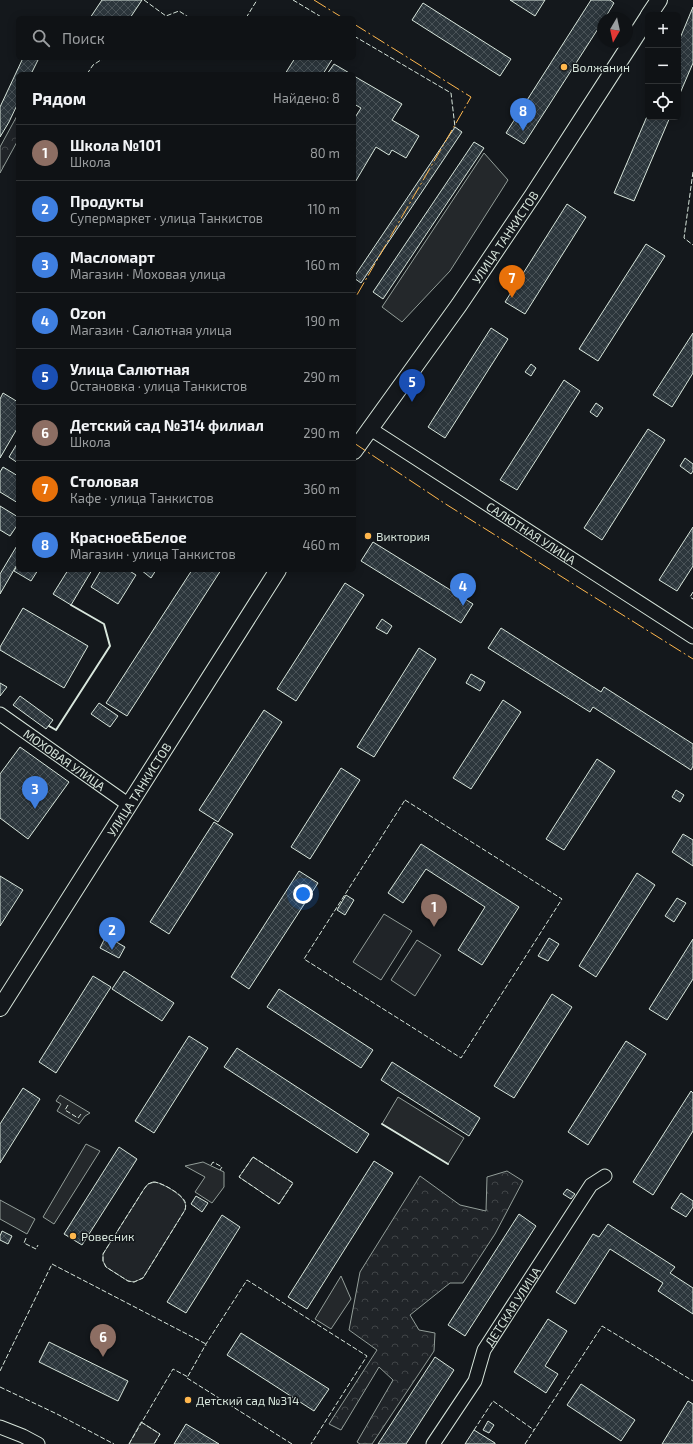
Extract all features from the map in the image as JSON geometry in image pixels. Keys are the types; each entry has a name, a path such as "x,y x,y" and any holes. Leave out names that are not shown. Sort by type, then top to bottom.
{"main road":[{"name":"УЛИЦА ТАНКИСТОВ","path":"652,12 659,0"},
{"name":"УЛИЦА ТАНКИСТОВ","path":"356,448 467,292 645,22"},
{"name":"УЛИЦА ТАНКИСТОВ","path":"0,1008 277,572"}],"street":[{"name":"САЛЮТНАЯ УЛИЦА","path":"370,428 693,637"},
{"name":"МОХОВАЯ УЛИЦА","path":"0,714 129,805"},
{"name":"ДЕТСКАЯ УЛИЦА","path":"433,1444 475,1381 484,1350 591,1185 605,1176"},
{"path":"0,1426 38,1444"}],"green space":[{"path":"16,118 16,144 0,173 0,147"},
{"path":"384,914 412,931 381,980 353,962"},
{"path":"417,940 441,955 415,996 391,980"},
{"path":"253,1157 293,1183 279,1204 239,1177"},
{"path":"507,1171 523,1181 495,1234 463,1283 450,1283 410,1315 419,1330 435,1333 434,1351 372,1444 360,1444 357,1442 393,1380 379,1367 341,1430 329,1424 377,1350 349,1330 360,1272 420,1176 460,1205 486,1211 487,1177"},
{"path":"155,1182 179,1195 185,1202 185,1210 143,1278 134,1282 128,1281 106,1267 103,1261 103,1254 144,1189 148,1184"}],"shaded area":[{"path":"484,153 508,180 450,271 402,322 382,307"},
{"path":"60,1095 90,1113 85,1116 79,1124 57,1111 61,1104 56,1101"},
{"path":"398,1097 464,1138 448,1164 382,1124"},
{"path":"86,1144 100,1151 54,1224 43,1217"},
{"path":"203,1162 224,1172 224,1187 212,1203 195,1192 205,1177 185,1166"},
{"path":"0,1200 35,1219 27,1234 0,1219"},
{"path":"341,1276 351,1299 331,1329 315,1319"},
{"path":"141,1422 160,1434 154,1444 129,1444"}],"building":[{"path":"102,0 142,0 131,16 91,16"},
{"path":"510,0 545,0 535,16"},
{"path":"591,0 610,0 614,3 609,12 597,12 597,30 524,144 506,133"},
{"path":"423,3 511,59 500,76 412,20"},
{"path":"693,7 693,63 681,91 681,48 681,36"},
{"path":"22,60 38,60 32,72 16,72"},
{"path":"294,60 332,60 324,72 286,72"},
{"path":"334,64 348,72 328,72"},
{"path":"16,73 16,107 0,137 0,107"},
{"path":"356,77 402,104 392,120 419,136 406,158 392,150 389,155 376,147 356,181 356,116 361,108 356,105"},
{"path":"645,120 669,120 634,201 614,193"},
{"path":"455,127 462,132 361,283 356,279 356,274"},
{"path":"474,142 484,148 383,299 373,292"},
{"path":"567,204 586,217 525,314 505,302"},
{"path":"646,244 665,256 598,361 579,349"},
{"path":"491,328 508,339 445,438 428,427"},
{"path":"693,333 693,373 672,407 653,395"},
{"path":"531,364 536,368 531,376 525,372"},
{"path":"564,380 580,391 517,490 500,480"},
{"path":"3,393 16,401 16,430 0,458 0,399"},
{"path":"596,403 603,408 597,417 590,412"},
{"path":"648,429 665,440 602,540 584,528"},
{"path":"16,445 16,462 9,457"},
{"path":"685,458 693,464 693,471 691,474 680,466"},
{"path":"3,467 16,475 16,502 0,492 0,472"},
{"path":"0,506 16,516 16,527 10,536 0,530"},
{"path":"693,527 693,566 677,591 659,580"},
{"path":"373,542 473,604 461,623 361,561"},
{"path":"16,547 16,566 0,594 0,574"},
{"path":"16,568 16,572 37,572 31,581 14,571"},
{"path":"67,572 91,572 71,605 53,594"},
{"path":"100,572 131,572 136,575 118,604 91,587"},
{"path":"144,572 155,572 151,578"},
{"path":"191,572 220,572 127,716 106,703"},
{"path":"345,583 364,595 296,701 277,689"},
{"path":"23,608 88,646 64,688 0,650 0,647"},
{"path":"382,619 392,626 387,634 376,628"},
{"path":"501,628 601,692 604,687 693,744 693,766 691,770 593,707 590,712 488,648"},
{"path":"419,648 436,659 374,757 357,747"},
{"path":"471,674 485,682 480,691 466,683"},
{"path":"0,683 7,687 0,696"},
{"path":"20,696 53,720 46,729 13,705"},
{"path":"503,700 521,712 471,789 453,778"},
{"path":"99,703 118,716 110,727 91,714"},
{"path":"264,710 282,722 218,822 199,810"},
{"path":"20,747 69,782 28,839 0,818 0,774"},
{"path":"597,759 615,771 564,850 546,839"},
{"path":"341,768 360,780 310,859 291,847"},
{"path":"676,790 684,795 680,802 672,797"},
{"path":"214,822 233,834 169,934 150,922"},
{"path":"683,834 693,840 693,866 672,852"},
{"path":"421,844 519,907 482,965 458,950 485,907 426,869 403,903 388,893"},
{"path":"299,871 318,883 249,989 231,977"},
{"path":"637,873 655,885 596,977 579,966"},
{"path":"0,876 23,890 0,926"},
{"path":"346,895 354,900 345,915 337,910"},
{"path":"677,898 686,903 674,922 665,916"},
{"path":"106,936 125,947 119,958 100,948"},
{"path":"549,938 559,944 548,961 538,956"},
{"path":"693,939 693,979 667,1020 649,1009"},
{"path":"124,971 174,1003 162,1021 112,989"},
{"path":"93,976 111,987 56,1073 39,1062"},
{"path":"279,989 373,1050 361,1068 267,1007"},
{"path":"552,994 572,1007 514,1098 494,1086"},
{"path":"189,1036 208,1048 154,1133 135,1121"},
{"path":"626,1041 646,1054 588,1145 568,1132"},
{"path":"237,1048 369,1134 357,1153 224,1067"},
{"path":"392,1062 480,1118 469,1136 381,1080"},
{"path":"23,1088 40,1099 0,1163 0,1124"},
{"path":"691,1091 693,1093 693,1131 653,1195 633,1182"},
{"path":"119,1147 137,1159 82,1245 64,1234"},
{"path":"374,1161 393,1173 307,1309 288,1297"},
{"path":"567,1189 575,1194 571,1199 563,1194"},
{"path":"681,1193 693,1201 693,1207 686,1217 671,1208"},
{"path":"196,1196 208,1203 202,1212 191,1204"},
{"path":"519,1214 536,1226 465,1336 448,1325"},
{"path":"222,1215 240,1227 186,1313 167,1302"},
{"path":"608,1224 675,1267 670,1273 693,1288 693,1314 658,1291 663,1283 610,1249 575,1304 556,1292 593,1234 599,1237"},
{"path":"2,1231 12,1236 8,1244 0,1240"},
{"path":"548,1319 567,1331 545,1366 558,1374 546,1393 514,1372"},
{"path":"241,1333 329,1389 314,1411 227,1355"},
{"path":"49,1342 128,1381 118,1401 39,1362"},
{"path":"435,1357 454,1370 406,1444 378,1444"},
{"path":"581,1384 635,1420 621,1441 567,1405"},
{"path":"688,1401 693,1404 693,1444 662,1444"},
{"path":"488,1421 494,1425 489,1433 483,1430"},
{"path":"186,1424 219,1444 174,1444"},
{"path":"474,1430 495,1443 495,1444 465,1444"}],"fence":[{"path":"144,0 166,16"},
{"path":"247,16 257,0"},
{"path":"293,0 320,16"},
{"path":"166,16 179,11 187,16"},
{"path":"356,37 451,93 455,127"},
{"path":"88,72 93,65 101,60"},
{"path":"693,172 684,238 693,245"},
{"path":"693,592 690,597 693,599"},
{"path":"405,800 562,899 461,1058 304,959 405,800"},
{"path":"68,1105 65,1110 78,1118 81,1114"},
{"path":"253,1157 293,1183 279,1204 239,1177 253,1157"},
{"path":"211,1165 213,1162 222,1167 220,1170"},
{"path":"153,1182 165,1186 179,1194 185,1202 185,1210 143,1278 134,1282 128,1281 106,1267 103,1261 103,1254 144,1189 148,1184 153,1182"},
{"path":"26,1238 24,1243 36,1249 38,1245"},
{"path":"0,1371 52,1264 206,1344 206,1346"},
{"path":"292,1444 187,1378 206,1344 247,1280 367,1356 311,1444"},
{"path":"525,1444 602,1326 693,1381"},
{"path":"129,1444 173,1369 188,1377"},
{"path":"0,1387 57,1414 114,1444"},
{"path":"474,1430 493,1401 534,1430"},
{"path":"141,1422 160,1434 154,1444"}],"wall":[{"path":"49,726 56,730 110,646 104,624 71,605"},
{"path":"382,1124 448,1164"}],"power":[{"path":"314,0 340,16"},
{"path":"356,25 471,97 356,297"},
{"path":"356,444 444,503 693,659"}],"place":[{"name":"Волжанин","path":"564,67"},
{"name":"Красное&Белое","path":"523,131"},
{"name":"Столовая","path":"512,298"},
{"name":"Улица Салютная","path":"412,402"},
{"name":"Виктория","path":"368,536"},
{"name":"Ozon","path":"463,606"},
{"name":"Масломарт","path":"35,809"},
{"name":"Школа №101","path":"434,927"},
{"name":"Продукты","path":"112,950"},
{"name":"Ровесник","path":"73,1236"},
{"name":"Детский сад №314 филиал","path":"103,1357"},
{"name":"Детский сад №314","path":"188,1400"}]}
